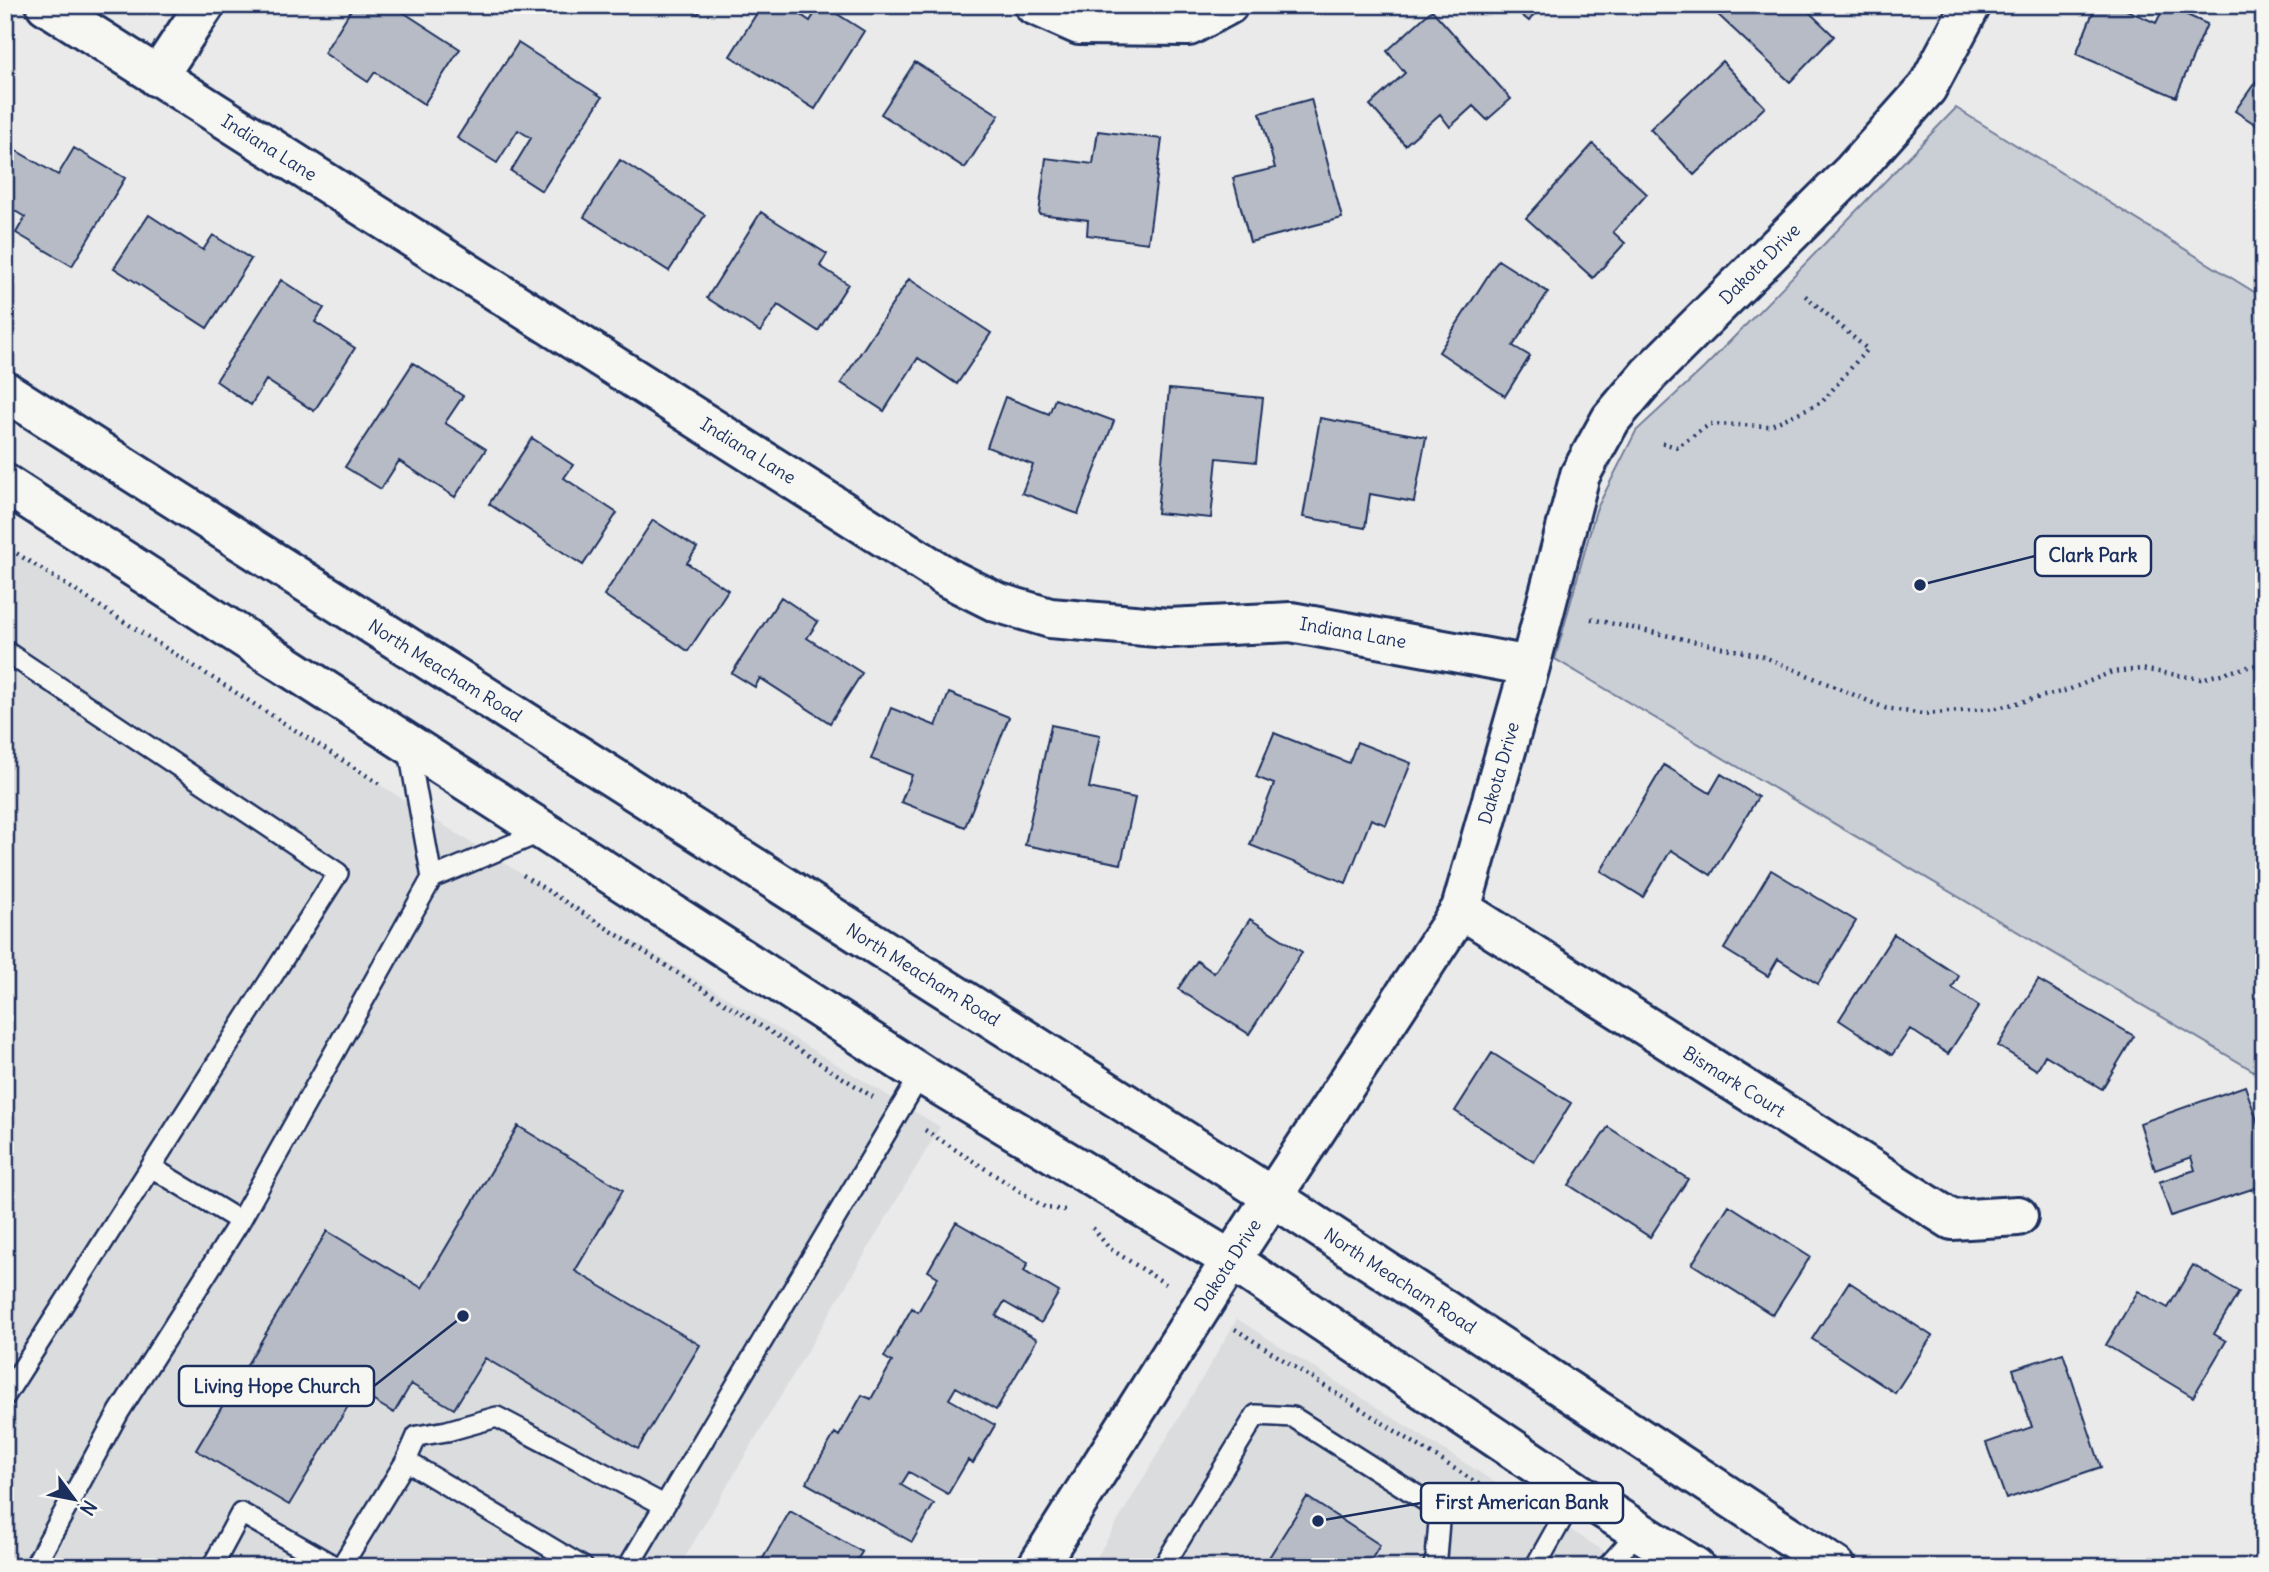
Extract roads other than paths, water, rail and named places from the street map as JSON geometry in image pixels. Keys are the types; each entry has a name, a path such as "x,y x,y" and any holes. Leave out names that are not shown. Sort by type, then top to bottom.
{"street":[{"name":"Indiana Lane","path":"46,5 948,578 996,602 1049,618 1169,628 1291,622 1530,666"},
{"path":"157,77 205,5"},
{"path":"1034,5 1079,25 1175,26 1189,26 1228,5"},
{"name":"Dakota Drive","path":"1037,1567 1231,1260 1461,909 1530,666 1580,475 1611,419 1649,374 1853,171 1927,88 1970,5"},
{"name":"North Meacham Road","path":"5,391 1273,1197 1836,1567"},
{"path":"5,484 921,1074 1231,1260 1577,1492 1695,1567"},
{"name":"Bismark Court","path":"1461,909 1952,1220 2018,1216"}],"lane":[{"path":"5,651 338,873 5,1396"},
{"path":"34,1567 119,1412 240,1221 432,878 422,810 408,744"},
{"path":"432,878 544,831"},
{"path":"628,1567 921,1074"},
{"path":"151,1167 240,1221"},
{"path":"1163,1567 1256,1415 1293,1417 1440,1510 1433,1567"},
{"path":"212,1567 241,1513 338,1567 406,1461 417,1436 497,1418 664,1505"},
{"path":"406,1461 583,1567"},
{"path":"1535,1567 1577,1492"},
{"path":"1607,1567 1639,1531"}],"place":[{"name":"Clark Park","path":"1920,585"},
{"name":"Living Hope Church","path":"463,1316"},
{"name":"First American Bank","path":"1318,1521"}]}
